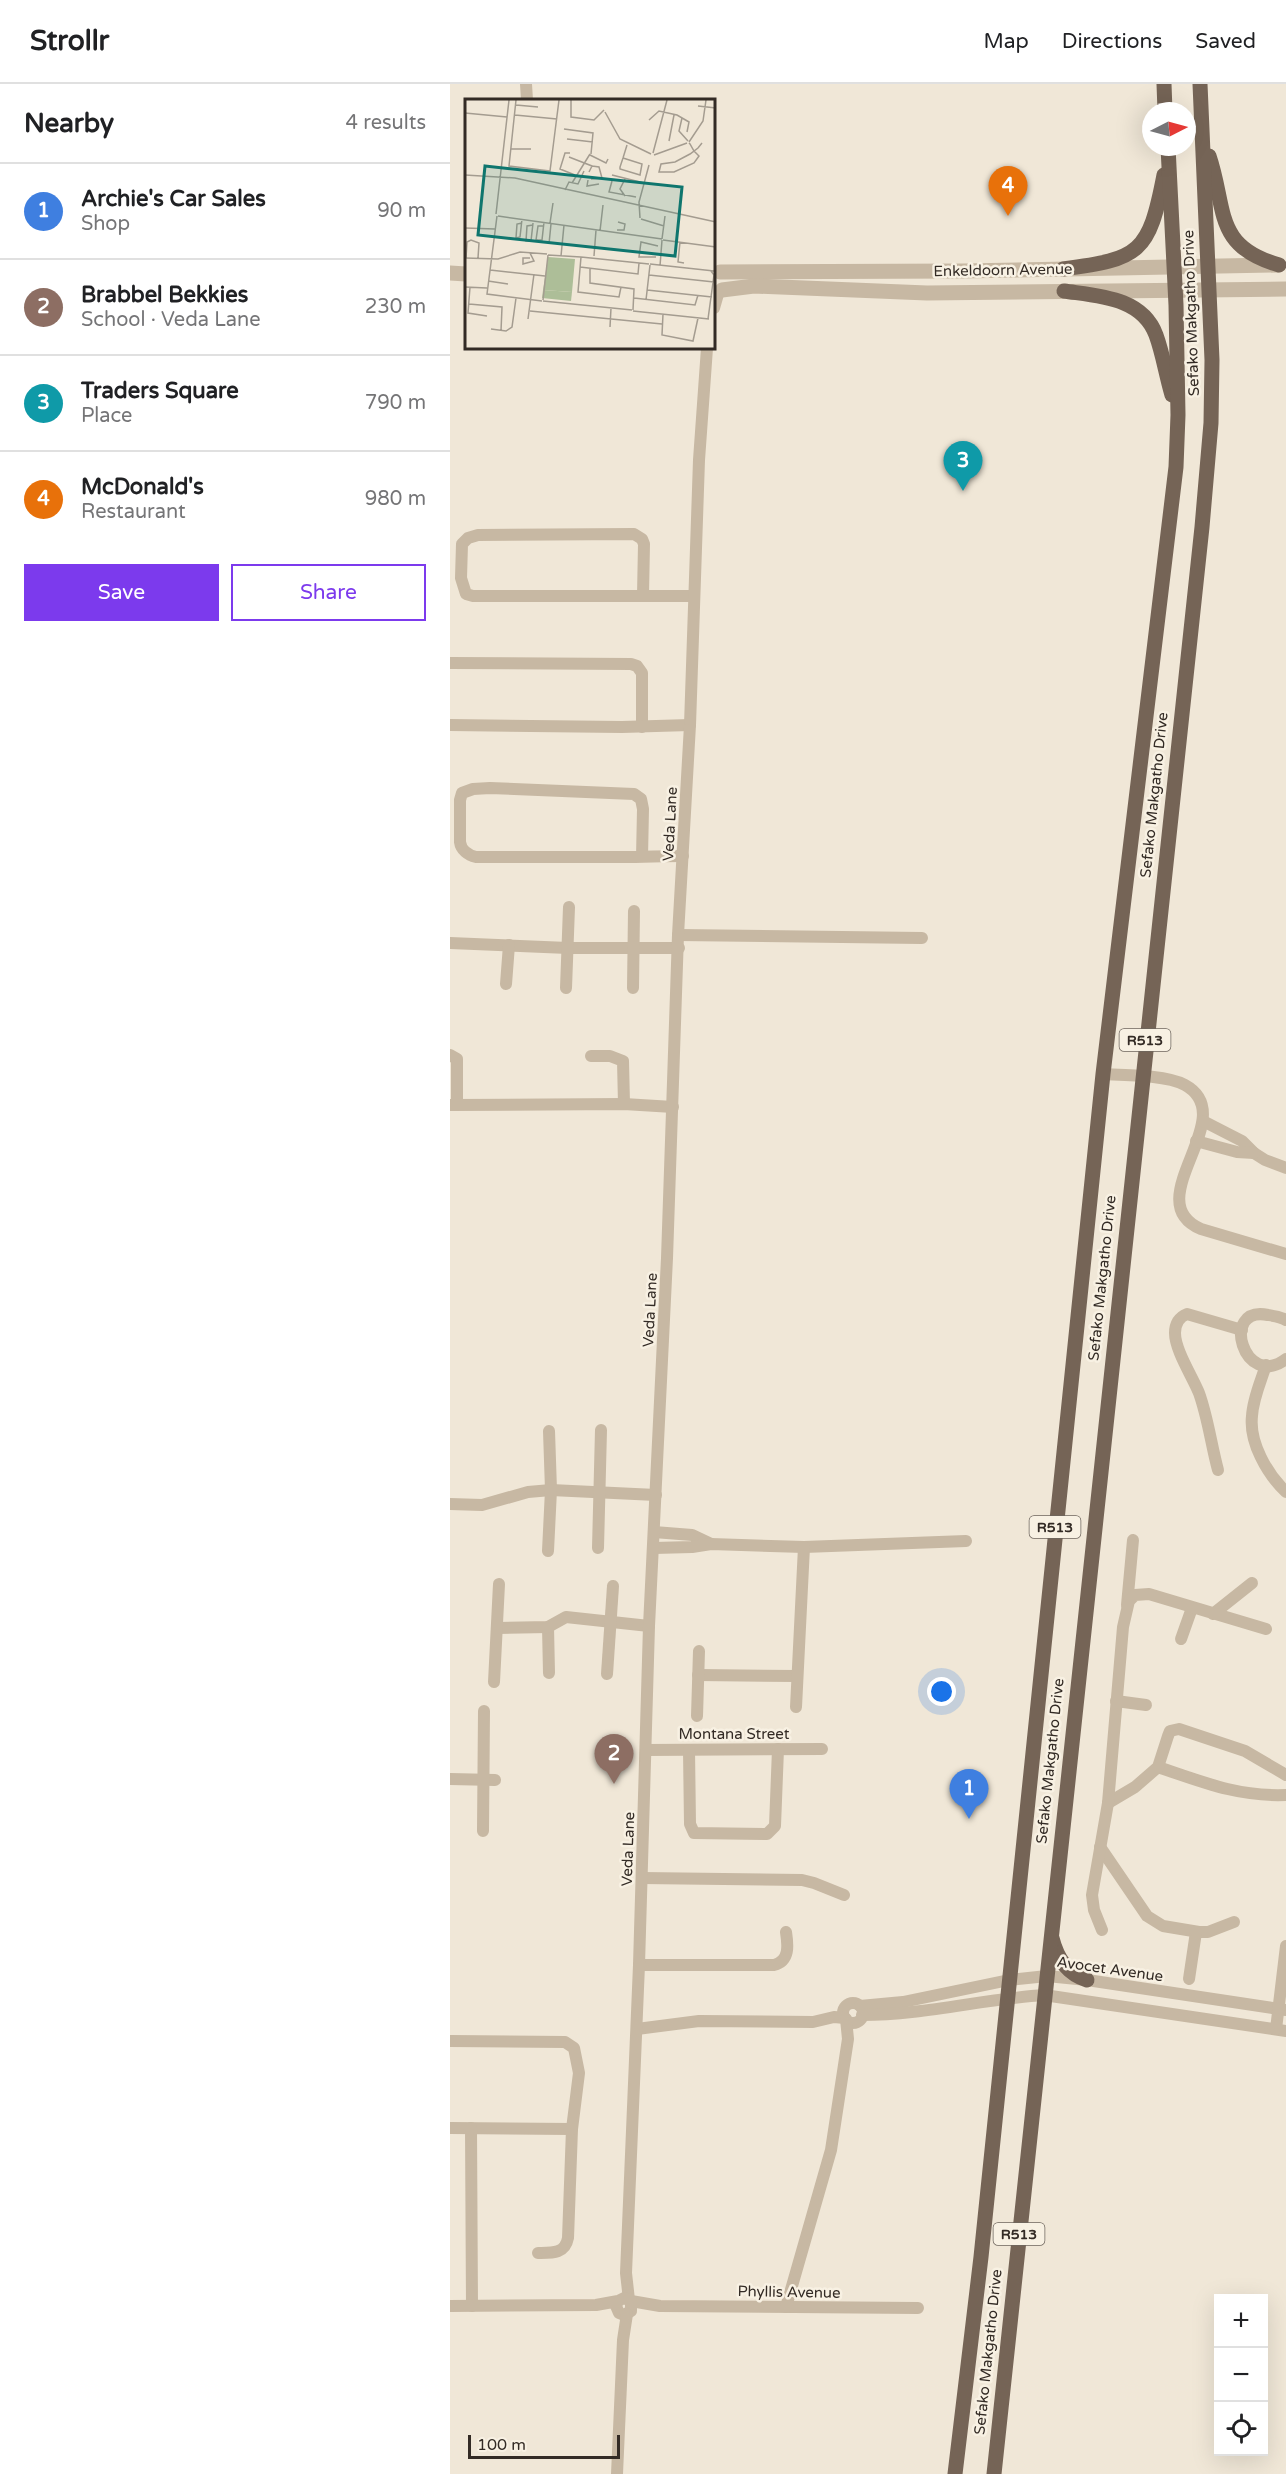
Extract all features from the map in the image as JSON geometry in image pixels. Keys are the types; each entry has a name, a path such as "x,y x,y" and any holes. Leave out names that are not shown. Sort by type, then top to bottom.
{"main road":[{"path":"1164,84 1165,102"},
{"name":"Sefako Makgatho Drive","path":"994,2474 1202,527 1211,423 1212,360 1200,84"},
{"path":"1203,136 1212,163 1226,225 1243,248 1260,259 1283,265"},
{"path":"1063,269 1113,262 1126,257 1140,247 1154,222 1167,156"},
{"name":"Sefako Makgatho Drive","path":"955,2474 981,2257 1103,1074 1171,519 1178,415 1176,290 1168,156"},
{"path":"1064,291 1120,301 1135,308 1143,315 1157,337 1178,415"},
{"path":"1052,1920 1053,1940 1062,1962 1076,1977 1087,1980"}],"street":[{"path":"526,84 527,99"},
{"name":"Enkeldoorn Avenue","path":"717,270 1063,269 1283,265"},
{"path":"717,270 724,281 717,297"},
{"path":"450,273 465,274"},
{"name":"Enkeldoorn Avenue","path":"717,297 754,286 927,293 1286,289"},
{"name":"Veda Lane","path":"624,2306 637,2029 649,1626 690,725 699,460 706,350"},
{"path":"643,596 644,544 642,539 634,534 478,535 468,538 462,544 462,585 466,594 473,596 643,596 693,596"},
{"path":"450,663 631,664 637,666 642,674 642,727"},
{"path":"450,725 642,727 690,725"},
{"path":"642,857 643,809 641,799 634,794 490,788 473,789 462,793 460,846 469,855 487,857 642,857 683,856"},
{"path":"566,988 569,907"},
{"path":"633,988 634,911"},
{"path":"450,943 634,948 679,941 922,938"},
{"path":"506,984 509,945"},
{"path":"450,1055 457,1059 453,1105 624,1104 673,1107"},
{"path":"591,1056 610,1056 623,1060 625,1065 624,1104"},
{"path":"1103,1074 1142,1076 1181,1083 1188,1087 1202,1105 1203,1121 1178,1199 1180,1213 1184,1219 1201,1229 1286,1254"},
{"path":"1203,1121 1242,1141 1254,1153"},
{"path":"1196,1141 1237,1152 1254,1153 1286,1167"},
{"path":"1218,1470 1209,1425 1199,1394 1176,1341 1176,1325 1186,1314 1242,1330"},
{"path":"1286,1320 1253,1314 1243,1325 1241,1344 1250,1358 1266,1365 1274,1365 1286,1359"},
{"path":"1266,1365 1254,1402 1252,1429 1273,1479 1286,1492"},
{"path":"598,1548 601,1430"},
{"path":"548,1551 551,1490 549,1431"},
{"path":"450,1504 482,1505 528,1492 551,1490 656,1495"},
{"path":"654,1532 692,1534 711,1544"},
{"path":"1102,1930 1094,1910 1092,1895 1108,1803 1133,1540"},
{"path":"654,1548 711,1544 804,1548 966,1541"},
{"path":"796,1707 804,1548"},
{"path":"1213,1614 1252,1583"},
{"path":"494,1682 499,1584"},
{"path":"607,1674 612,1586"},
{"path":"1126,1610 1132,1597 1141,1593 1149,1594 1266,1629"},
{"path":"1181,1640 1192,1608"},
{"path":"498,1628 548,1627 566,1617 649,1626"},
{"path":"548,1627 549,1673"},
{"path":"697,1716 699,1651"},
{"path":"698,1675 797,1676"},
{"path":"1116,1701 1146,1705"},
{"path":"483,1831 489,1780 484,1711"},
{"path":"1108,1803 1135,1787 1158,1767 1170,1731 1179,1729 1245,1751 1286,1775"},
{"path":"689,1750 690,1824 694,1833 767,1834 775,1826 778,1749"},
{"name":"Montana Street","path":"646,1750 822,1749"},
{"path":"1158,1767 1233,1792 1267,1796 1286,1795"},
{"path":"1110,1776 1135,1787"},
{"path":"450,1779 489,1780"},
{"path":"1101,1846 1151,1920 1166,1927 1196,1932 1208,1932 1234,1922"},
{"path":"642,1878 802,1880 844,1895"},
{"path":"639,1965 780,1964 787,1954 786,1932"},
{"path":"1189,1980 1196,1932"},
{"path":"637,2029 699,2021 813,2022 850,2015 911,2012 1044,1995 1281,2030 1286,1946"},
{"name":"Avocet Avenue","path":"850,2015 1009,1980 1047,1976 1282,2009"},
{"path":"786,2307 831,2150 850,2015"},
{"path":"450,2041 565,2042 572,2045 576,2052 579,2073 573,2129 567,2246 560,2251 538,2253"},
{"path":"450,2128 573,2129"},
{"path":"471,2128 472,2306"},
{"name":"Phyllis Avenue","path":"450,2306 918,2308"},
{"path":"617,2474 624,2306"}],"place":[{"name":"McDonald's","path":"1008,216"},
{"name":"Traders Square","path":"963,491"},
{"name":"Brabbel Bekkies","path":"614,1784"},
{"name":"Archie's Car Sales","path":"969,1819"}]}
